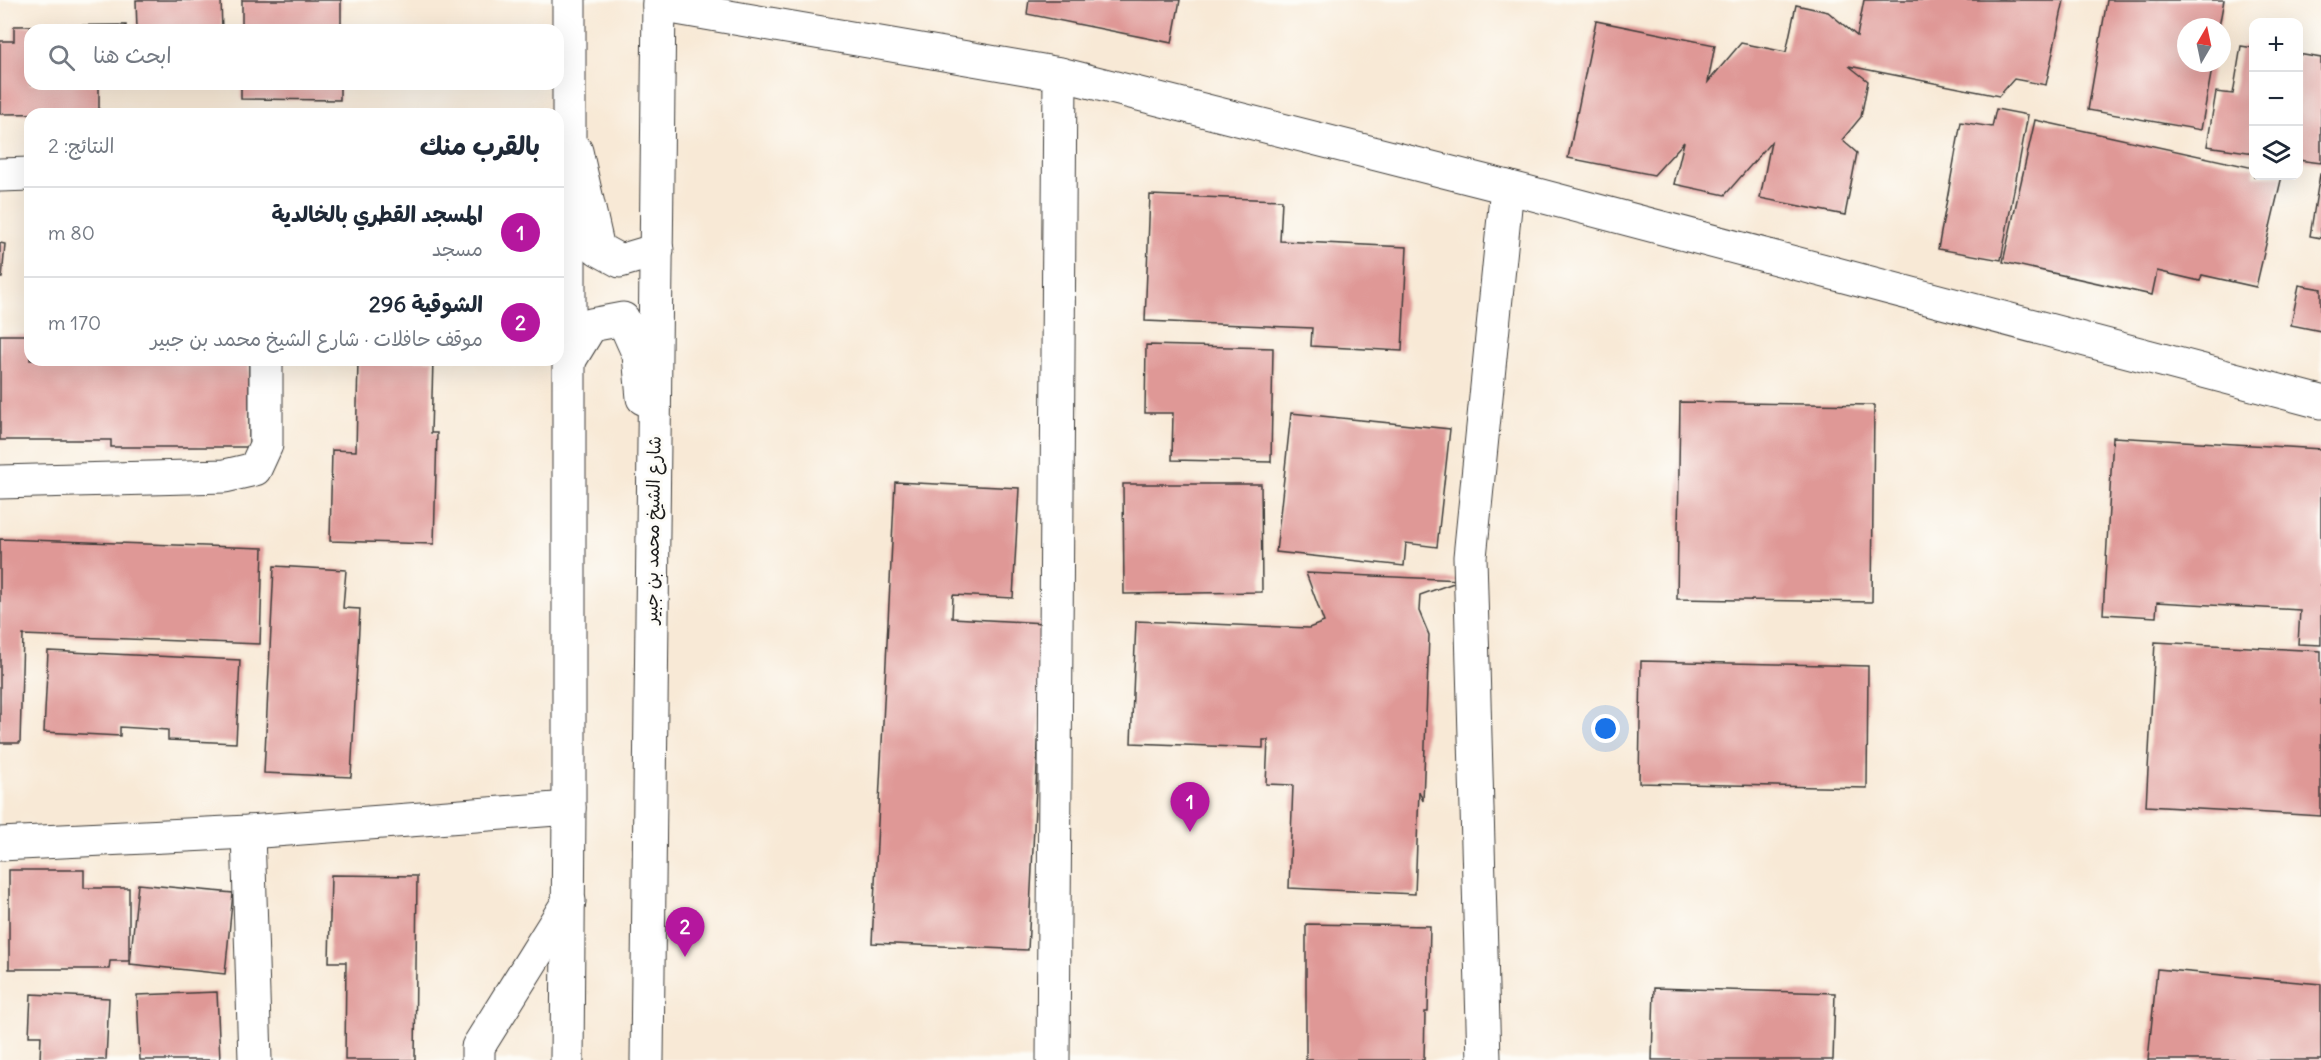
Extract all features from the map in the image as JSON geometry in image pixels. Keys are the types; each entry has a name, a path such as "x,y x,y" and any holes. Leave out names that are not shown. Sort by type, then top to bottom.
{"street":[{"path":"567,1060 569,0"},
{"path":"659,2 1060,75 1508,187 2321,402"},
{"name":"شارع الشيخ محمد بن جبير","path":"647,1060 659,2"},
{"path":"1053,1060 1060,75"},
{"path":"569,123 598,249 621,261 657,250"},
{"path":"0,175 24,174"},
{"path":"1485,1060 1470,557 1508,187"},
{"path":"569,362 591,325 622,319 639,355 653,505"},
{"path":"0,482 225,476 255,469 266,445 266,366"},
{"path":"0,844 248,832 569,808"},
{"path":"248,832 255,1060"},
{"path":"478,1060 478,1047 569,901"}],"building":[{"path":"136,0 221,0 222,24 137,24"},
{"path":"242,0 341,0 341,24 242,24"},
{"path":"1029,0 1180,0 1172,43 1027,14"},
{"path":"1864,0 2064,0 2046,85 2014,79 1999,96 1849,66 1868,81 1861,117 1842,140 1857,153 1845,215 1760,198 1771,142 1725,195 1674,184 1684,142 1654,175 1568,158 1596,21 1715,45 1708,82 1741,43 1786,52 1796,5 1828,12 1857,36"},
{"path":"2107,0 2224,0 2221,18 2177,18 2177,72 2211,72 2201,130 2088,110"},
{"path":"14,26 24,26 24,90 99,90 99,108 24,108 24,114 0,114 0,41 14,41"},
{"path":"2241,46 2249,47 2249,152 2207,146 2216,92 2233,94"},
{"path":"2303,55 2321,58 2321,163 2303,161"},
{"path":"241,90 340,90 340,100 241,99"},
{"path":"1996,109 2028,115 2001,260 1938,249 1961,122 1992,127"},
{"path":"2035,120 2249,167 2249,180 2281,180 2256,287 2202,275 2200,281 2157,271 2152,295 2003,262"},
{"path":"2321,174 2321,238 2310,236"},
{"path":"1150,195 1282,200 1280,241 1407,247 1402,351 1311,346 1312,328 1145,321"},
{"path":"0,243 5,244 2,278 0,278"},
{"path":"2299,285 2321,289 2321,331 2291,325"},
{"path":"0,335 24,335 24,366 249,366 249,447 111,447 111,440 0,440"},
{"path":"1146,345 1273,348 1271,462 1172,460 1173,413 1145,413"},
{"path":"358,366 433,366 431,433 437,433 434,544 330,541 332,450 356,451"},
{"path":"1680,402 1874,405 1872,602 1677,599"},
{"path":"1291,413 1450,429 1437,547 1406,543 1404,566 1276,552"},
{"path":"2113,437 2321,449 2321,645 2298,644 2300,610 2157,602 2156,617 2103,614"},
{"path":"895,482 1019,488 1013,598 953,595 952,618 1044,623 1028,950 872,943"},
{"path":"1123,484 1261,484 1262,592 1124,594"},
{"path":"0,539 263,548 260,644 23,635 20,743 0,743"},
{"path":"274,566 346,570 343,608 360,609 351,777 264,773"},
{"path":"1306,573 1462,580 1420,595 1419,611 1429,635 1423,801 1419,791 1415,894 1289,888 1293,785 1266,784 1268,740 1263,740 1263,748 1131,743 1136,621 1309,628 1324,622"},
{"path":"2155,642 2321,651 2321,816 2146,806"},
{"path":"48,651 240,660 236,743 168,740 168,730 120,727 120,736 44,732"},
{"path":"1641,661 1868,666 1867,788 1639,783"},
{"path":"9,870 84,870 84,888 129,888 129,961 110,961 109,969 9,969"},
{"path":"331,875 417,876 415,1060 345,1060 346,962 329,962"},
{"path":"138,884 233,893 225,974 130,964"},
{"path":"1306,924 1430,926 1428,1012 1425,1012 1424,1060 1306,1060"},
{"path":"2157,969 2321,984 2321,1060 2148,1060"},
{"path":"1654,988 1835,993 1833,1060 1652,1060"},
{"path":"217,992 220,1060 140,1060 137,995"},
{"path":"31,994 109,998 106,1060 40,1060 41,1036 29,1036"}],"place":[{"name":"المسجد القطري بالخالدية","path":"1190,832"},
{"name":"الشوقية 296","path":"685,957"}]}
